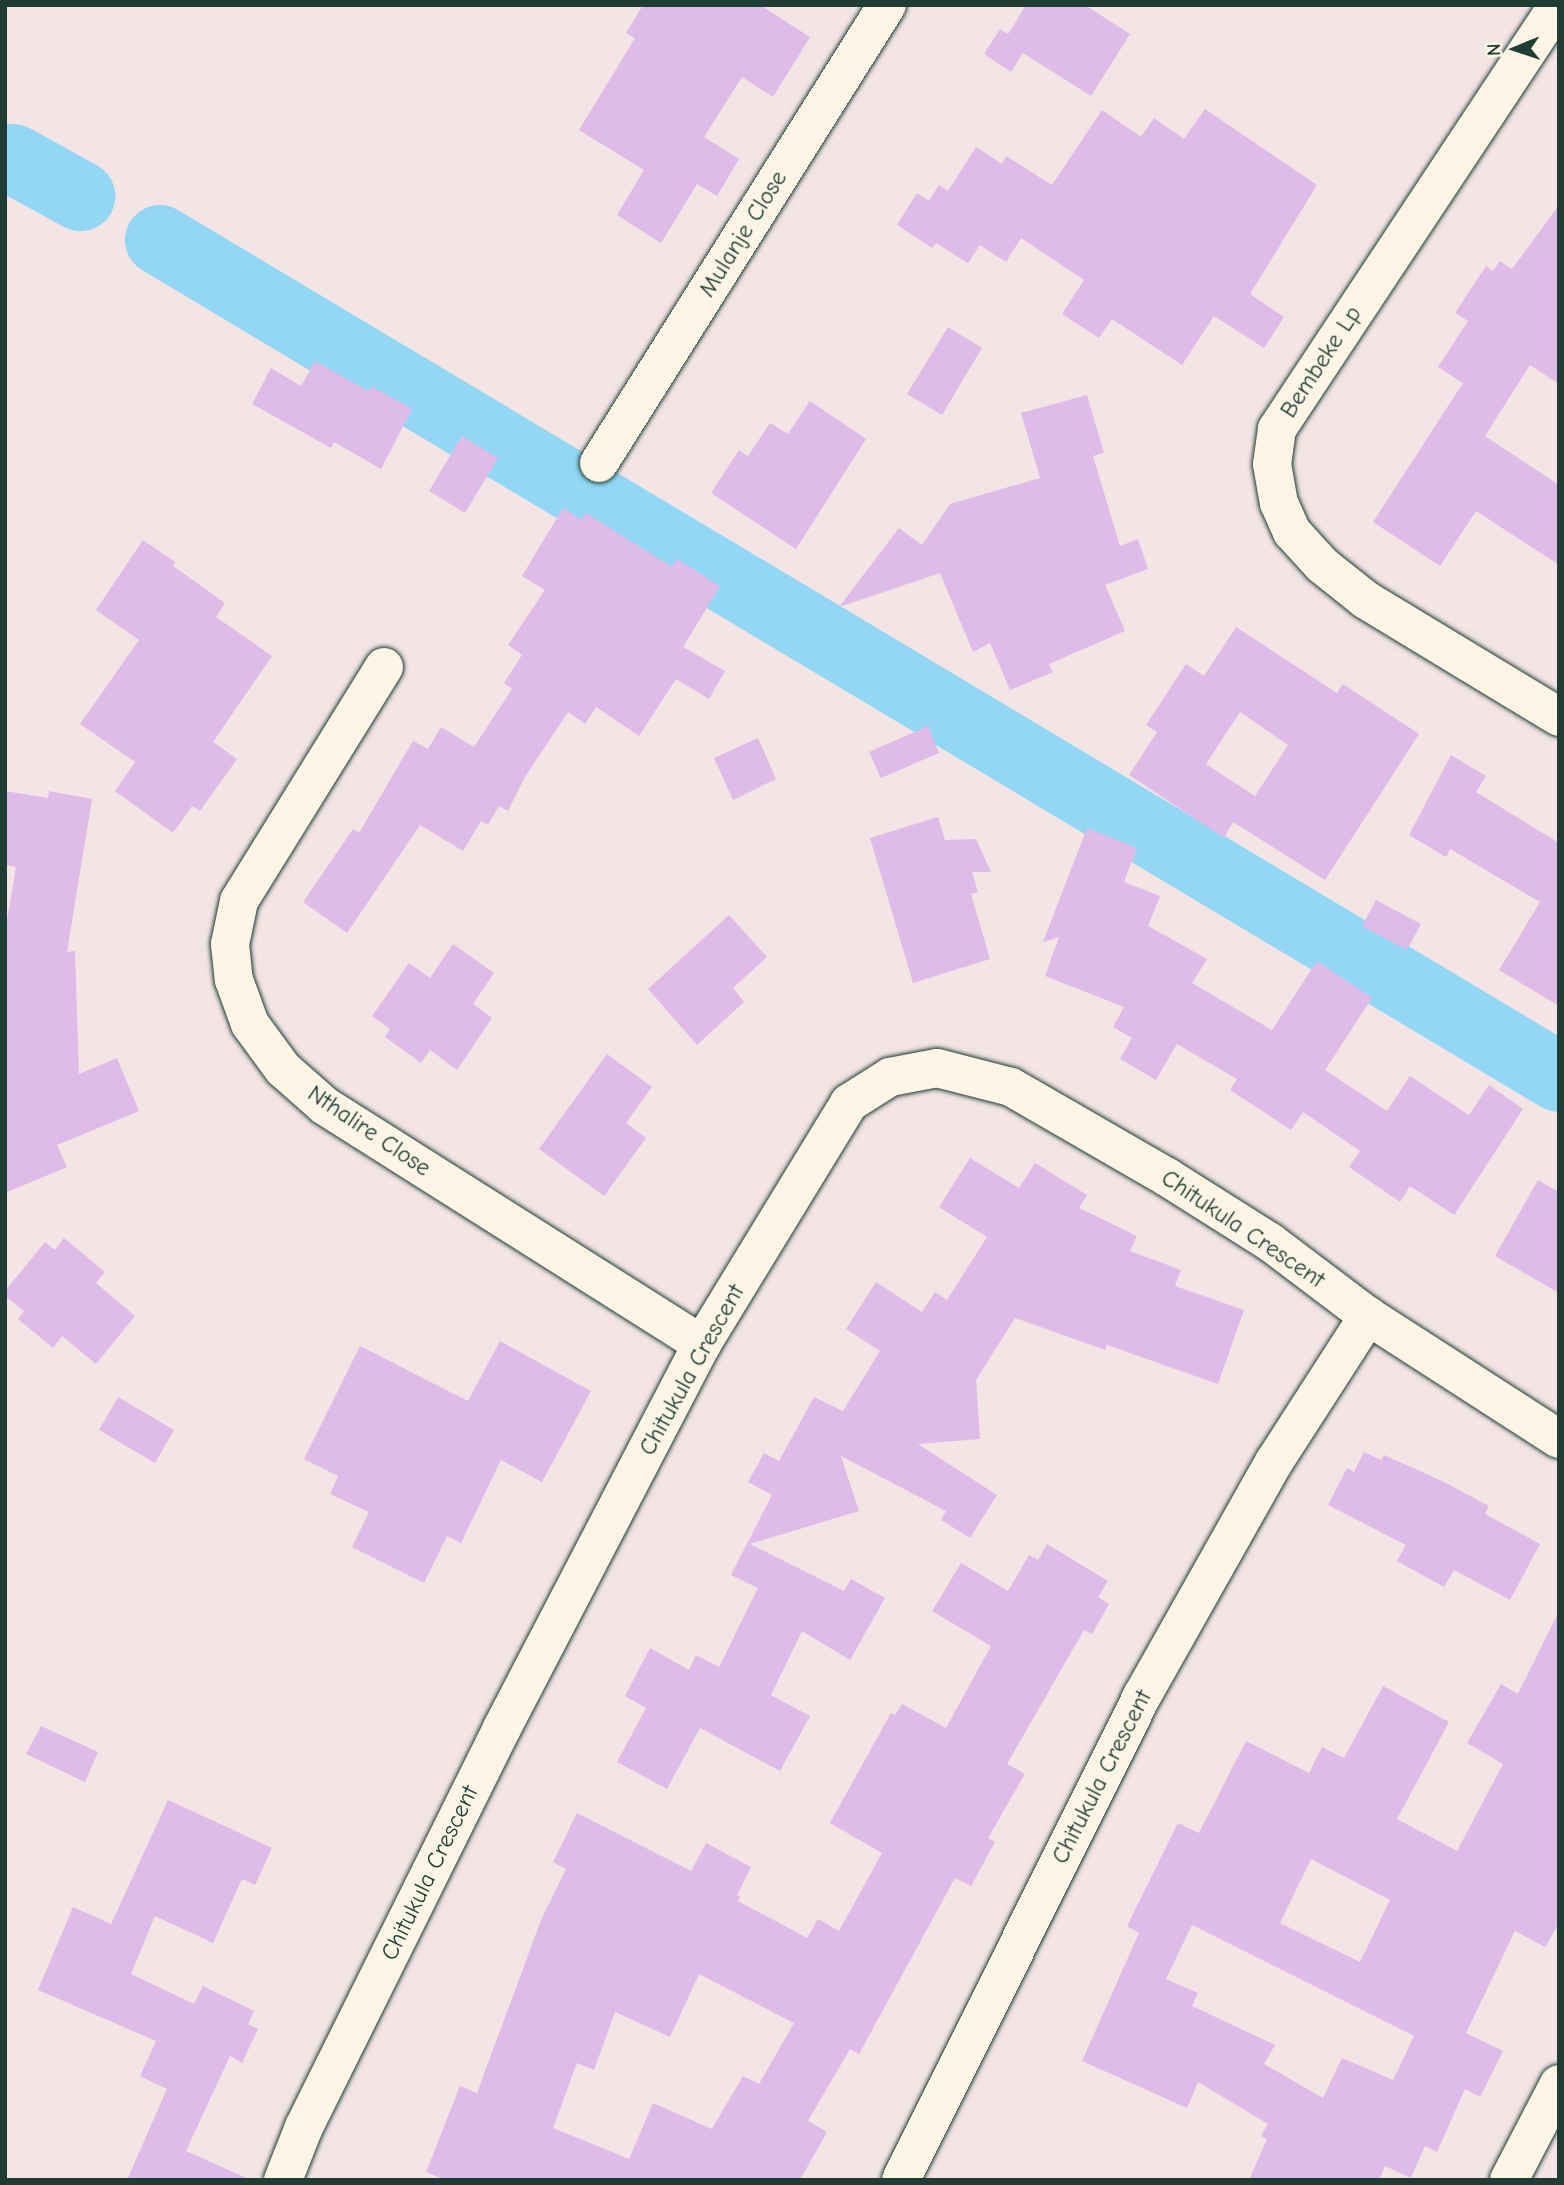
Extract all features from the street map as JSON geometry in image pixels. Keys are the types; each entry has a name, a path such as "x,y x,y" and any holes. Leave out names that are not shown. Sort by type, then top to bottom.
{"street":[{"name":"Mulanje Close","path":"599,463 887,5"},
{"name":"Bembeke Lp","path":"1558,5 1284,419 1278,429 1272,464 1279,503 1292,532 1322,565 1366,600 1559,716"},
{"name":"Nthalire Close","path":"384,667 239,901 230,944 234,980 250,1024 283,1069 325,1106 702,1345"},
{"name":"Chitukula Crescent","path":"283,2180 304,2127 502,1728 702,1345 849,1103 890,1077 937,1068 1011,1087 1107,1142 1270,1242 1368,1316 1559,1439"},
{"name":"Chitukula Crescent","path":"901,2180 1142,1696 1274,1462 1368,1316"},
{"path":"1509,2180 1559,2084"}],"building":[{"path":"643,5 760,5 810,37 773,97 742,77 704,137 739,159 717,196 697,184 661,243 617,215 644,170 579,130 635,38 626,33"},
{"path":"1026,5 1085,5 1130,34 1091,96 1023,53 1011,72 984,54 1000,29 1008,34"},
{"path":"1205,109 1317,185 1250,294 1284,317 1264,348 1214,316 1182,365 1112,319 1099,338 1062,314 1084,280 1021,238 1006,262 980,245 968,263 936,243 932,248 897,225 917,193 929,201 939,185 948,191 976,147 1002,164 1006,156 1052,185 1102,110 1141,137 1154,118 1184,139"},
{"path":"1559,205 1559,384 1530,365 1485,436 1559,485 1559,565 1476,511 1440,566 1373,522 1463,383 1438,367 1468,321 1455,313 1486,266 1493,271 1500,261 1512,269"},
{"path":"948,327 982,348 942,415 907,394"},
{"path":"315,361 368,391 371,386 412,409 381,469 334,442 331,448 252,404 271,368 301,386"},
{"path":"1087,395 1104,453 1093,456 1120,546 1138,539 1148,569 1105,585 1125,631 1049,664 1053,672 1010,690 990,643 973,652 940,573 839,607 899,528 922,545 950,504 1040,478 1021,413"},
{"path":"810,401 866,439 796,549 711,493 739,450 748,456 770,423 788,434"},
{"path":"462,436 498,458 465,513 429,491"},
{"path":"563,508 582,520 586,513 672,567 677,559 720,586 683,647 725,671 709,699 676,679 639,736 596,707 585,724 568,712 525,777 508,811 499,806 488,825 481,821 463,851 420,825 347,933 303,902 353,829 359,833 413,741 428,749 441,727 474,747 512,689 504,683 522,655 508,645 545,590 522,576"},
{"path":"143,540 175,562 173,566 225,603 216,617 272,656 213,742 237,759 200,811 192,806 173,833 115,791 135,762 80,724 139,640 96,610"},
{"path":"1236,627 1337,693 1343,684 1419,734 1325,880 1233,822 1224,838 1129,775 1157,732 1146,725 1186,664 1204,676","holes":["1240,712 1288,745 1255,796 1206,764"]},
{"path":"928,726 939,753 881,778 869,752"},
{"path":"758,738 776,779 733,800 714,758"},
{"path":"1451,755 1486,776 1476,792 1559,843 1559,1006 1499,970 1540,902 1450,849 1446,857 1409,835"},
{"path":"5,791 48,798 49,791 92,799 67,952 75,951 79,1074 117,1058 139,1111 57,1145 67,1167 5,1193 5,932 16,867 5,865"},
{"path":"938,817 945,840 976,839 991,872 972,872 978,892 971,894 990,959 913,983 870,838"},
{"path":"1087,828 1137,848 1124,882 1160,896 1148,926 1207,959 1192,983 1272,1030 1317,961 1372,998 1325,1070 1387,1111 1410,1076 1469,1115 1489,1085 1523,1109 1454,1215 1410,1186 1400,1202 1349,1167 1360,1151 1303,1112 1291,1130 1230,1090 1237,1079 1177,1044 1156,1080 1120,1059 1132,1038 1113,1027 1124,1007 1045,976 1059,937 1043,942"},
{"path":"1376,900 1421,924 1407,950 1362,926"},
{"path":"729,915 767,957 733,988 744,1002 697,1045 648,989"},
{"path":"453,944 494,973 473,1004 492,1018 457,1070 430,1050 421,1063 385,1037 390,1029 372,1016 409,963 430,978"},
{"path":"607,1054 652,1087 626,1123 646,1138 604,1196 539,1149"},
{"path":"970,1158 1019,1188 1035,1163 1087,1195 1079,1208 1137,1236 1130,1251 1181,1270 1175,1286 1244,1310 1218,1384 1107,1345 1105,1350 1015,1318 976,1380 980,1439 918,1444 997,1495 970,1538 941,1520 946,1511 841,1456 859,1511 750,1544 844,1591 851,1579 885,1598 850,1660 802,1631 771,1695 810,1716 780,1771 700,1728 667,1789 617,1762 646,1708 625,1696 650,1648 689,1670 696,1655 719,1667 758,1588 731,1575 772,1495 748,1482 764,1453 779,1461 814,1397 843,1411 880,1351 846,1329 876,1282 922,1312 935,1292 947,1300 987,1237 939,1207"},
{"path":"1538,1180 1559,1192 1559,1293 1495,1256"},
{"path":"64,1238 105,1272 96,1283 135,1316 96,1364 62,1336 53,1348 18,1319 24,1311 5,1296 5,1291 45,1242 55,1250"},
{"path":"500,1341 591,1391 542,1482 501,1460 461,1543 447,1536 424,1583 352,1547 369,1512 330,1494 338,1476 304,1459 360,1346 468,1401"},
{"path":"118,1397 174,1430 155,1463 99,1430"},
{"path":"1364,1452 1381,1460 1384,1455 1442,1481 1489,1506 1485,1514 1540,1544 1510,1600 1454,1570 1444,1587 1397,1561 1406,1545 1328,1505 1347,1468 1354,1472"},
{"path":"1047,1544 1108,1581 1098,1597 1109,1604 1092,1634 1084,1630 1007,1764 1025,1774 988,1838 995,1842 971,1886 955,1878 859,2054 850,2049 808,2121 827,2132 800,2180 445,2180 426,2172 460,2086 477,2093 541,1920 566,1869 553,1862 577,1813 691,1871 706,1843 751,1867 737,1895 740,1896 738,1901 807,1938 818,1919 839,1931 882,1853 830,1823 891,1713 895,1715 902,1704 946,1728 991,1646 932,1611 961,1563 1008,1591 1029,1555 1038,1560","holes":["699,1974 794,2023 759,2084 743,2076 712,2129 653,2103 629,2159 553,2128 577,2063 594,2070 615,2012 670,2037"]},
{"path":"1559,1611 1559,1923 1545,1947 1515,1931 1466,2033 1503,2051 1480,2097 1465,2089 1437,2152 1425,2146 1411,2178 1385,2166 1379,2180 1249,2180 1267,2139 1261,2136 1268,2124 1198,2082 1187,2108 1082,2061 1139,1933 1127,1926 1178,1823 1199,1833 1246,1741 1309,1773 1322,1747 1344,1758 1383,1686 1449,1722 1397,1819 1457,1851 1503,1764 1467,1743 1501,1684 1518,1694","holes":["1311,1859 1390,1900 1360,1962 1280,1923","1192,1925 1414,2036 1393,2080 1342,2058 1323,2098 1264,2064 1275,2045 1192,2006 1198,1993 1166,1979"]},
{"path":"41,1726 98,1752 85,1782 26,1754"},
{"path":"168,1800 272,1848 255,1885 242,1879 213,1943 155,1916 131,1974 194,2004 203,1986 254,2011 248,2024 258,2029 242,2063 230,2056 186,2151 251,2180 127,2180 167,2089 140,2076 156,2041 38,1990 73,1907 111,1924"}],"waterway":[{"path":"13,159 80,196"},
{"path":"160,240 1559,1077"}]}
